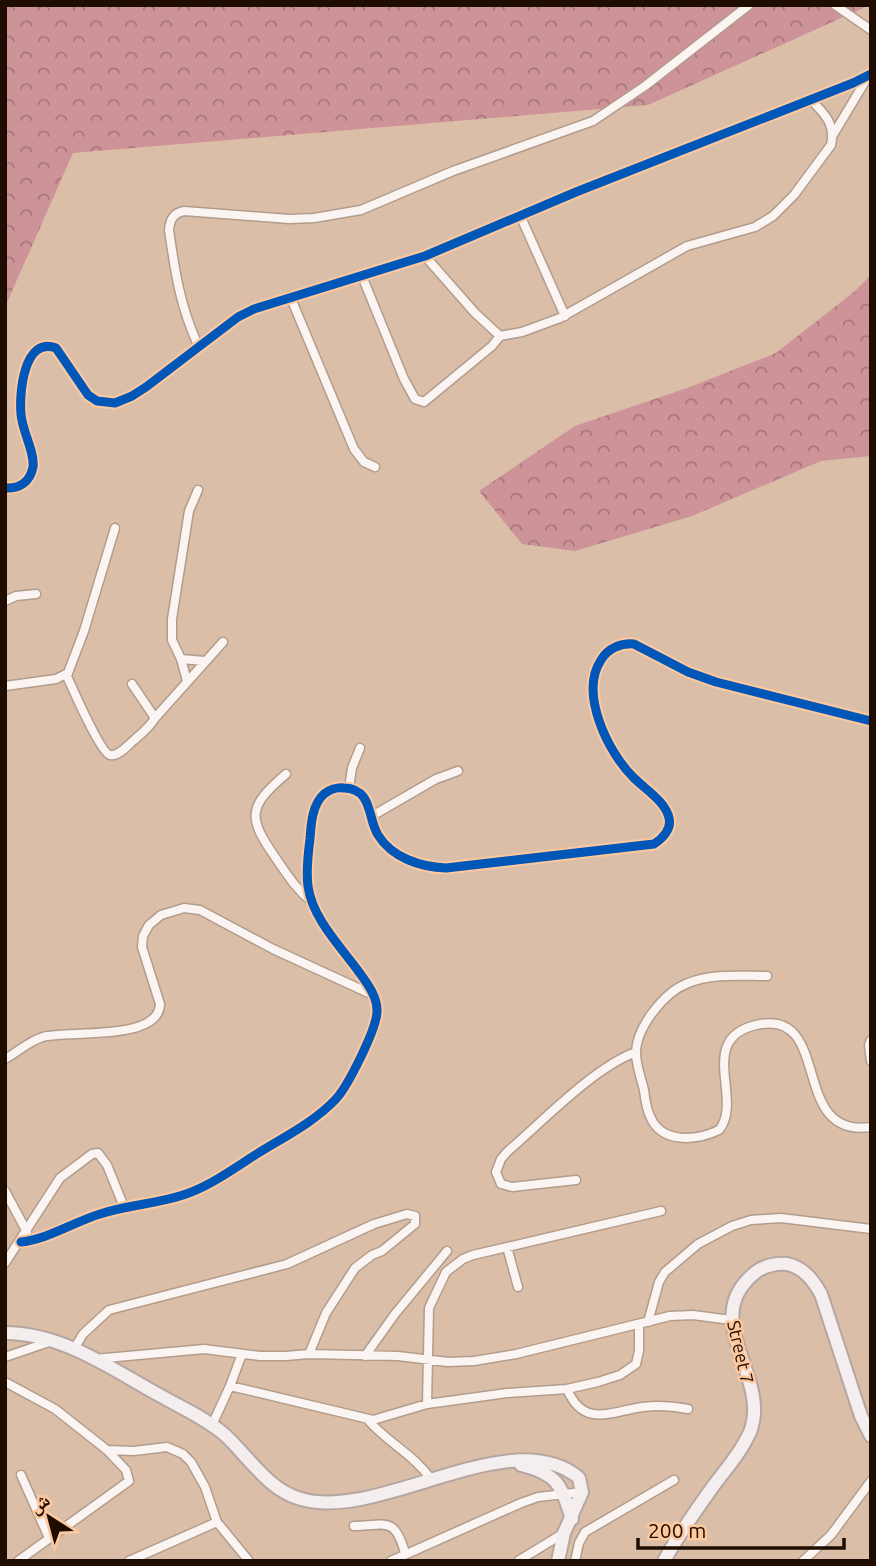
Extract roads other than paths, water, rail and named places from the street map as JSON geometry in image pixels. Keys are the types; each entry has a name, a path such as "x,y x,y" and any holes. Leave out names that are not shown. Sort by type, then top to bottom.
{"main road":[{"name":"Street 7","path":"664,1561 713,1486 739,1453 751,1429 752,1401 731,1320 736,1295 744,1282 759,1269 776,1264 790,1265 803,1271 813,1281 821,1294 871,1436"},
{"path":"5,1333 51,1341 74,1349 212,1425 233,1443 264,1477 283,1491 301,1499 325,1502 352,1500 477,1467 509,1462 539,1460 561,1465 575,1474 582,1485 582,1492 564,1533 558,1561"},
{"path":"509,1462 550,1475 562,1490 572,1518"}],"street":[{"path":"198,345 186,319 177,286 169,230 175,214 184,211 314,218 372,207 453,171 593,121 645,86 749,5"},
{"path":"835,5 871,30"},
{"path":"5,488 19,487 32,472 33,456 25,437 21,390 27,364 40,348 56,348 88,395 105,403 115,403 132,396 198,345 254,309 425,256 870,74"},
{"path":"362,276 404,379 420,402 430,399 496,343 500,336 522,332 565,316 687,246 755,227 774,216 794,195 831,145 833,135 870,74"},
{"path":"810,99 826,116 833,135"},
{"path":"520,215 565,316"},
{"path":"425,256 475,313 500,336"},
{"path":"290,296 354,449 361,459 375,467"},
{"path":"187,681 173,639 172,619 190,510 198,490"},
{"path":"5,686 66,674 74,659 115,528"},
{"path":"5,601 16,596 36,594"},
{"path":"66,674 98,740 109,754 117,754 151,724 223,642"},
{"path":"20,1242 37,1239 76,1222 124,1207 184,1195 215,1181 326,1110 338,1097 371,1035 377,1009 373,995 320,919 308,888 314,811 324,795 335,788 349,788 365,798 377,834 390,848 416,864 434,868 654,844 661,840 667,830 670,817 663,806 632,777 615,756 600,721 594,695 596,670 601,659 606,653 625,643 640,647 688,672 716,682 871,721"},
{"path":"181,659 205,661"},
{"path":"132,684 155,718"},
{"path":"349,788 352,768 360,748"},
{"path":"372,816 436,779 458,771"},
{"path":"286,774 265,792 258,802 257,827 299,891 312,902"},
{"path":"5,1059 44,1037 117,1032 141,1026 154,1017 160,1010 160,1004 142,947 143,936 149,925 161,915 184,908 200,910 273,949 373,995"},
{"path":"767,976 710,978 682,986 656,1008 640,1036 636,1052 649,1114 654,1125 675,1137 701,1136 719,1130 726,1119 723,1064 730,1042 740,1032 767,1023 792,1029 798,1038 830,1118 843,1126 871,1127"},
{"path":"871,1040 871,1061"},
{"path":"576,1180 512,1187 501,1184 496,1172 507,1152 601,1071 636,1052"},
{"path":"5,1263 60,1178 96,1153 102,1156 107,1165 124,1207"},
{"path":"5,1191 27,1232"},
{"path":"427,1404 429,1308 446,1272 463,1259 662,1212"},
{"path":"74,1349 83,1334 109,1310 287,1264 374,1224 407,1214 415,1216 415,1224 382,1251 355,1268 330,1305 309,1353"},
{"path":"230,1385 376,1420 427,1404 507,1393 568,1389 598,1382 634,1367 639,1357 644,1323 659,1282 665,1272 706,1238 751,1220 781,1218 871,1229"},
{"path":"507,1247 518,1287"},
{"path":"365,1356 395,1314 447,1251"},
{"path":"94,1359 191,1349 286,1356 309,1353 474,1361 516,1354 670,1316 693,1315 731,1320"},
{"path":"5,1357 51,1341"},
{"path":"212,1425 243,1354"},
{"path":"5,1382 55,1409 107,1450 126,1470 129,1481 18,1561"},
{"path":"568,1389 574,1402 592,1415 662,1405 688,1409"},
{"path":"368,1419 415,1460 431,1479"},
{"path":"107,1450 134,1451 167,1447 183,1454 191,1462 205,1487 217,1522 249,1561"},
{"path":"562,1490 575,1474"},
{"path":"21,1475 49,1538"},
{"path":"575,1561 585,1532 674,1480"},
{"path":"803,1561 831,1535 871,1481"},
{"path":"391,1561 491,1515 538,1497 562,1490 582,1492"},
{"path":"129,1561 217,1522"},
{"path":"354,1526 395,1527 405,1553"},
{"path":"518,1561 564,1533"}]}
